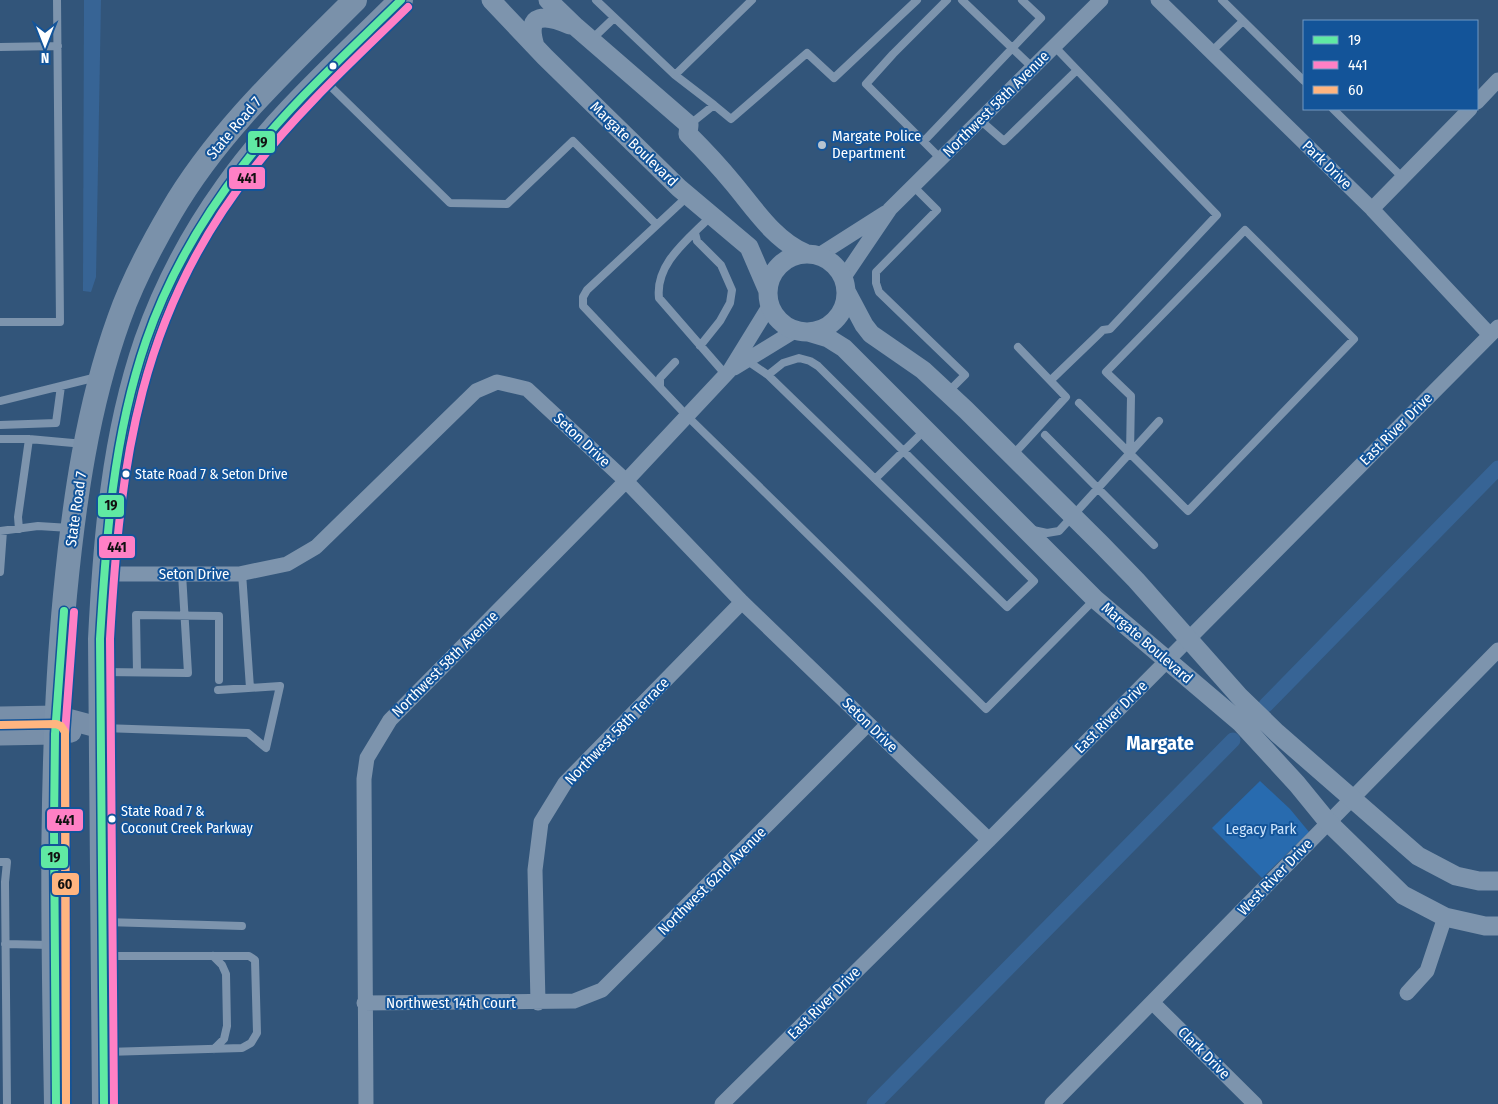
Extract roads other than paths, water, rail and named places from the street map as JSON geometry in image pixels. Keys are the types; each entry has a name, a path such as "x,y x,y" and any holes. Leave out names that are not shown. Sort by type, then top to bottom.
{"main road":[{"name":"State Road 7","path":"56,1102 56,725 61,644 73,528 86,444 101,376 119,317 154,242 177,202 216,147 270,86 355,0"},
{"name":"State Road 7","path":"104,1104 100,672 103,574 113,479 132,385 146,341 164,296 185,254 227,187 277,126 402,0"},
{"path":"210,212 204,202 205,185 216,147"},
{"path":"0,716 56,725 101,728"},
{"path":"0,735 56,725"}],"street":[{"name":"Margate Boulevard","path":"491,0 535,46 688,196 749,247 769,298"},
{"path":"548,0 576,27 689,125 688,134 721,168 777,235 794,248 812,254 834,264 845,285 845,305 840,316 820,330 802,331 784,325 776,316 769,298 770,281 779,265 787,259 812,254"},
{"name":"Northwest 58th Avenue","path":"845,285 890,209 1101,0"},
{"name":"Park Drive","path":"1158,0 1494,331"},
{"path":"535,46 531,34 532,28 539,19 553,18 576,27"},
{"path":"1478,101 1498,80"},
{"path":"1372,209 1469,110"},
{"name":"Northwest 58th Avenue","path":"812,254 890,209"},
{"name":"Margate Boulevard","path":"845,285 864,325 871,334 923,370 948,392 1136,580 1256,714 1418,856 1456,876 1479,881 1498,881"},
{"name":"Northwest 58th Avenue","path":"728,372 769,298"},
{"name":"Margate Boulevard","path":"802,331 828,338 844,348 1095,599 1240,723 1297,784 1328,822 1403,896 1445,918 1485,926 1498,926"},
{"name":"Northwest 58th Avenue","path":"366,1104 364,779 367,758 390,720 626,481 728,372 746,360 802,331"},
{"name":"East River Drive","path":"722,1104 989,840 1494,331"},
{"name":"Seton Drive","path":"103,574 242,573 287,564 316,548 476,391 497,382 527,389 626,481 742,602 989,840"},
{"name":"Northwest 58th Terrace","path":"538,1003 535,870 541,822 565,783 742,602"},
{"name":"West River Drive","path":"1052,1104 1498,650"},
{"name":"Northwest 62nd Avenue","path":"538,1003 574,1001 602,990 868,724"},
{"path":"1407,993 1427,971 1445,918"},
{"name":"Northwest 14th Court","path":"364,1003 538,1003"},
{"name":"Clark Drive","path":"1153,1003 1255,1104"}],"lane":[{"path":"0,322 60,322 57,0"},
{"path":"596,0 675,75 731,119 808,53 834,78 917,0"},
{"path":"675,75 752,0"},
{"path":"941,159 866,84 946,0"},
{"path":"962,0 1032,68"},
{"path":"924,141 1040,18 1022,0"},
{"path":"1222,0 1303,79"},
{"path":"592,40 614,18"},
{"path":"1211,52 1243,20"},
{"path":"0,47 58,46"},
{"path":"1051,380 1103,330 1110,329 1217,215 1054,46"},
{"path":"980,120 1004,141 1077,70"},
{"path":"323,79 450,203 507,204 573,141 657,225"},
{"path":"689,125 714,105"},
{"path":"1334,110 1403,178"},
{"path":"913,186 937,210 876,272 876,282 879,292 965,375 948,392"},
{"path":"688,196 587,290 583,297 583,306 687,416 986,709 1095,599"},
{"path":"712,216 664,267 658,290 659,298 700,346 728,372"},
{"path":"1079,403 1130,454 1188,510 1354,339 1245,230 1106,372 1131,396 1130,454"},
{"path":"695,234 697,241 721,265 732,290 730,303 720,321 700,346"},
{"path":"1012,456 1066,397 1018,347"},
{"path":"746,360 768,375 1007,607 1034,581 818,366 810,361 799,358 783,363 768,375"},
{"path":"660,387 660,378 675,362"},
{"path":"0,401 101,376"},
{"path":"0,425 56,423 61,386"},
{"path":"1021,525 1040,532 1053,533 1059,531 1159,420"},
{"path":"875,479 925,430"},
{"path":"1045,435 1154,545"},
{"path":"0,439 30,439 86,444"},
{"path":"19,529 18,516 30,439"},
{"path":"0,572 2,531 38,526 73,528"},
{"path":"242,573 250,688"},
{"path":"100,672 188,673 182,574"},
{"path":"137,672 136,615 185,614 219,616 219,680"},
{"path":"101,728 248,733 266,748 280,686 218,690"},
{"path":"4,862 8,1104"},
{"path":"103,922 242,926"},
{"path":"5,944 55,944"},
{"path":"103,956 249,956 254,960 257,1033 251,1043 242,1048 104,1052"},
{"path":"213,956 222,965 226,974 227,1026 224,1039 214,1049"}],"waterway":[{"path":"1266,705 1498,468"},
{"path":"874,1104 1233,740"}],"place":[{"name":"Margate Police Department","path":"822,145"},
{"name":"State Road 7 & Seton Drive","path":"126,474"},
{"name":"State Road 7 & Coconut Creek Parkway","path":"112,819"}],"district":[{"name":"Margate","path":"1160,743"}],"park label":[{"name":"Legacy Park","path":"1261,829"}]}
